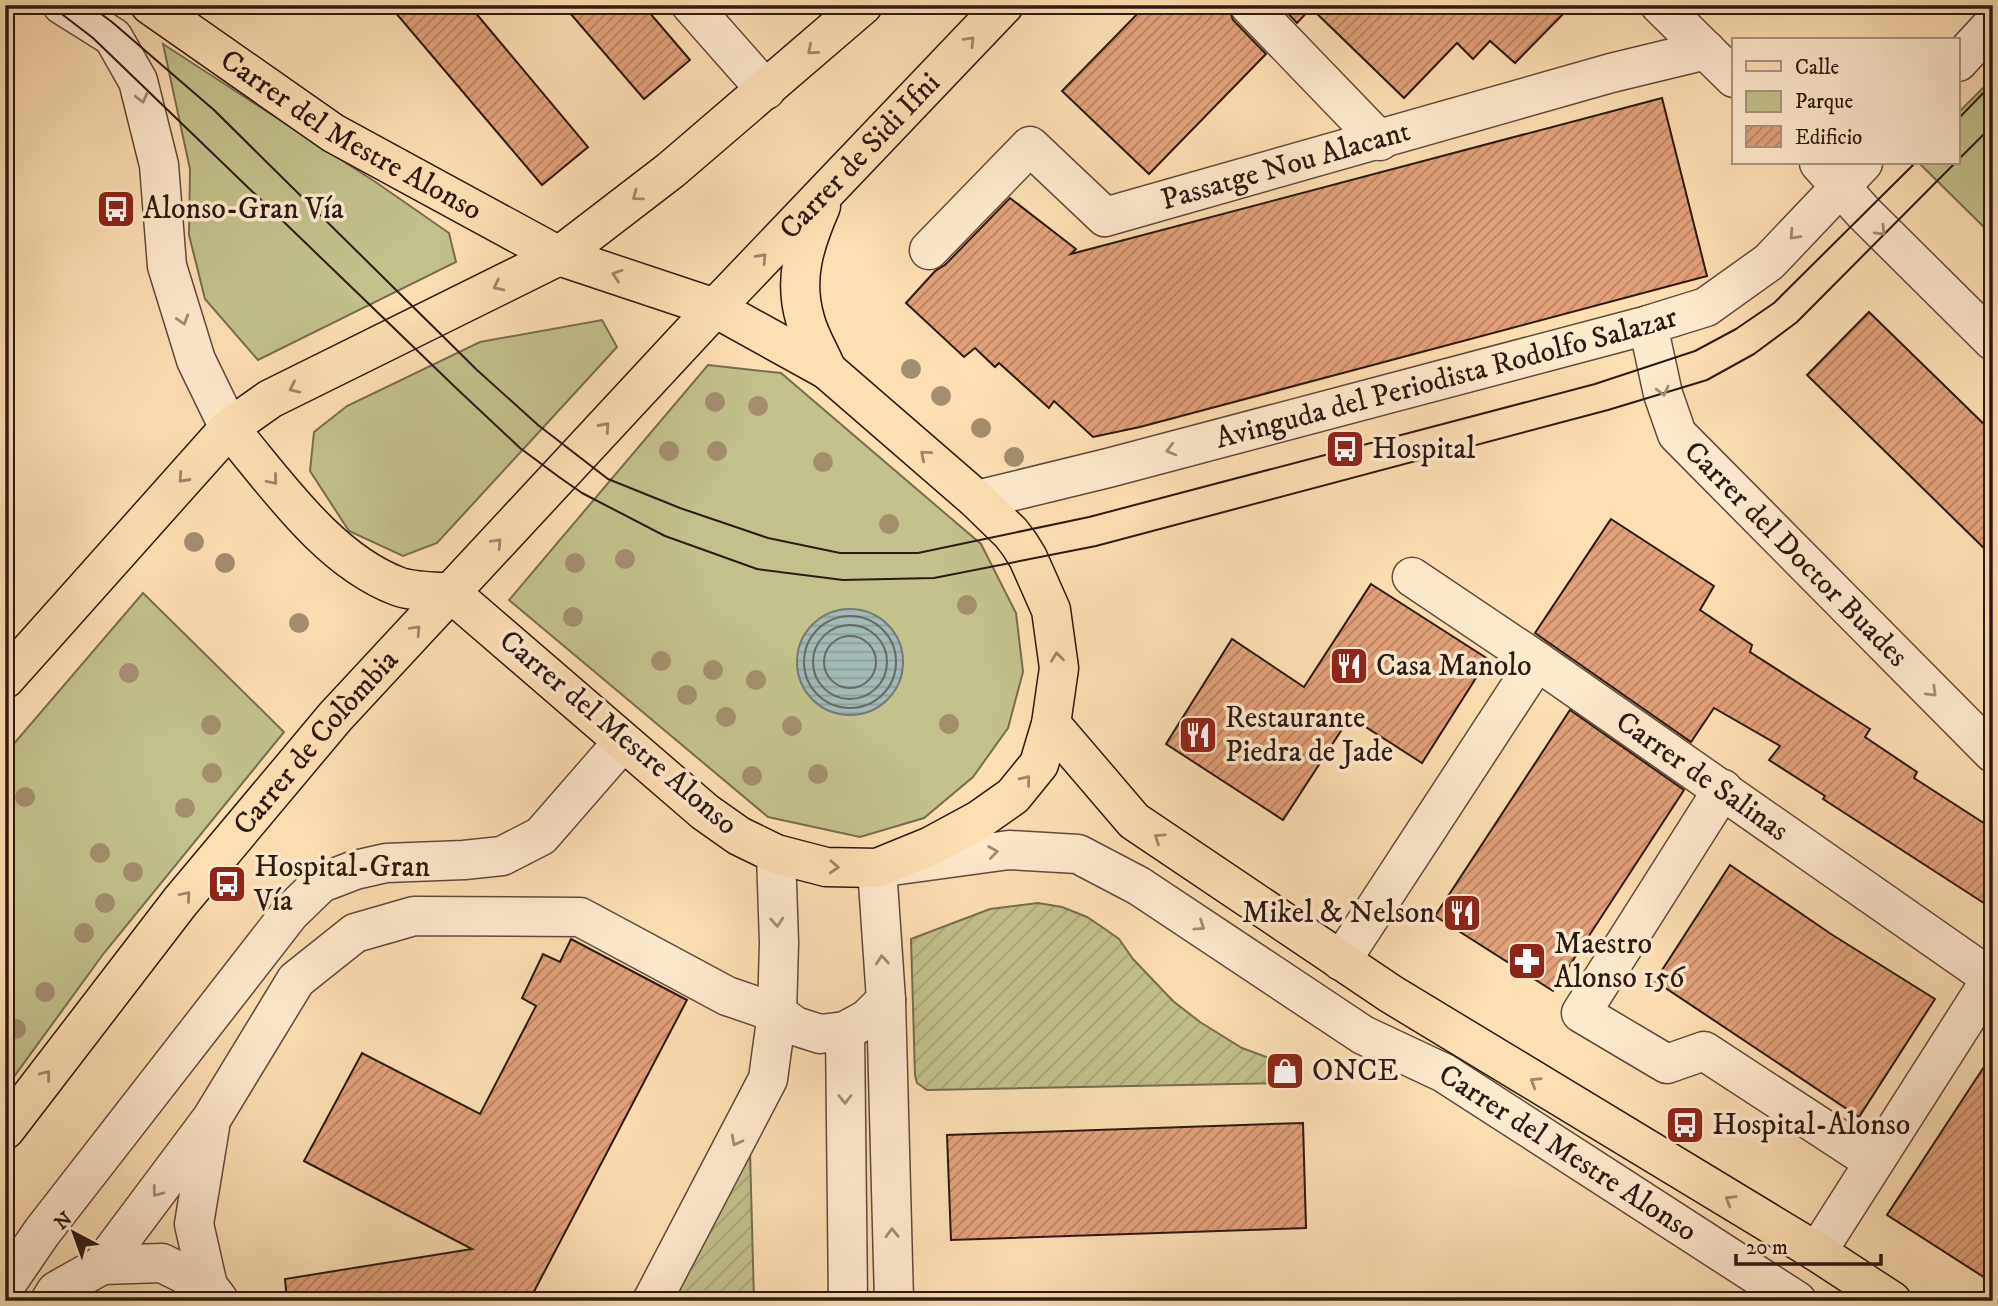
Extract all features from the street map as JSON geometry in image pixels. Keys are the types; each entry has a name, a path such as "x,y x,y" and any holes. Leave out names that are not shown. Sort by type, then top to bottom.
{"main road":[{"path":"5,679 229,428 270,399 559,256 671,170 863,5"},
{"name":"Carrer de Sidi Ifni","path":"715,307 1004,5"},
{"name":"Carrer del Mestre Alonso","path":"167,9 333,133 559,256 715,307 827,370 977,500 1011,533 1024,552 1051,610 1059,668 1051,724 1039,764 1013,796 979,820 931,846 877,868 826,867 776,854 739,836 705,812 451,593"},
{"name":"Carrer del Mestre Alonso","path":"827,370 805,319 799,277 806,243 830,186"},
{"path":"229,428 309,523 358,566 399,587 451,593 715,307"},
{"name":"Carrer de Colòmbia","path":"5,1130 180,902 335,717 451,593"},
{"name":"Carrer del Mestre Alonso","path":"1051,724 1134,821 1391,995 1817,1252 1892,1301"}],"street":[{"path":"62,5 113,37 138,81 159,165 167,266 195,360 229,428"},
{"path":"691,5 766,90"},
{"path":"1249,5 1380,141"},
{"path":"1660,5 1732,76"},
{"path":"1960,60 1993,24"},
{"name":"Passatge Nou Alacant","path":"929,250 1030,146 1105,217 1611,74 1706,50"},
{"path":"1841,170 1864,213 1993,341"},
{"name":"Avinguda del Periodista Rodolfo Salazar","path":"977,500 1108,468 1648,325 1706,307 1769,262 1841,170"},
{"name":"Carrer del Doctor Buades","path":"1648,325 1663,394 1677,434 1993,754"},
{"name":"Carrer de Salinas","path":"1412,577 1538,661 1992,977"},
{"path":"1340,961 1538,661"},
{"path":"5,1286 42,1232 290,913 321,883 355,870 386,863 502,856 541,836 622,743"},
{"path":"1723,789 1581,1013 1667,1064 1704,1051 1874,1162"},
{"name":"Carrer del Mestre Alonso","path":"877,868 1009,850 1077,854 1139,886 1363,1035 1444,1073 1797,1301"},
{"path":"652,1301 768,1079 777,1013 779,943 776,854"},
{"path":"877,868 886,1000 894,1301"},
{"path":"50,1301 56,1291 102,1265 212,1118 296,980 355,933 414,916 580,918 727,996 777,1013 795,1026 820,1034 845,1031 867,1019 886,1000"},
{"path":"1817,1252 1992,977"},
{"path":"845,1031 848,1301"},
{"path":"212,1118 194,1224 214,1294"},
{"path":"102,1265 162,1263 214,1294"}],"green space":[{"path":"163,44 449,233 456,262 258,360 205,299 189,235 190,169"},
{"path":"1993,78 1993,236 1920,164 1960,164 1960,111"},
{"path":"602,320 617,347 437,543 403,556 349,531 310,471 314,432 347,406 480,342"},
{"path":"708,365 781,373 981,544 1016,613 1023,672 1008,728 973,777 924,818 860,837 768,817 509,600"},
{"path":"143,593 284,732 104,953 5,1089 5,754"},
{"path":"1038,903 1062,907 1087,917 1119,939 1133,959 1173,1001 1200,1022 1242,1048 1272,1059 1286,1083 927,1090 917,1083 911,939 990,909"},
{"path":"750,1151 754,1301 699,1301 676,1290"},
{"path":"125,1292 153,1293 176,1301 104,1301"}],"water":[{"path":"850,609 870,613 887,625 899,642 903,662 899,682 887,699 870,711 850,715 830,711 813,699 801,682 797,662 801,642 813,625 830,613"}],"building":[{"path":"389,5 469,5 588,147 542,185"},
{"path":"563,5 643,5 690,60 644,99"},
{"path":"1146,5 1228,5 1233,20 1266,54 1149,174 1062,91"},
{"path":"1280,5 1572,5 1515,63 1490,41 1473,59 1457,43 1404,98 1311,8 1297,23"},
{"path":"1662,98 1707,276 1140,427 1093,437 1054,401 1049,408 999,363 995,367 975,348 964,357 906,303 1010,198 1076,249 1071,254"},
{"path":"1869,312 1993,433 1993,557 1807,375"},
{"path":"1611,519 1714,586 1700,610 1752,645 1750,652 1870,729 1865,737 1917,772 1914,778 1993,829 1993,909 1823,799 1825,796 1769,760 1780,746 1714,708 1691,742 1535,633"},
{"path":"1371,584 1488,659 1422,763 1350,717 1283,820 1166,744 1232,639 1304,687"},
{"path":"1570,710 1684,790 1553,991 1435,916"},
{"path":"1730,865 1831,934 1935,999 1859,1117 1655,981"},
{"path":"571,939 687,1000 529,1301 287,1301 285,1279 472,1249 304,1161 362,1053 480,1114 536,1006 522,998 543,954 560,962"},
{"path":"1993,1053 1993,1283 1887,1215"},
{"path":"1303,1123 1306,1228 951,1240 947,1135"}],"tram line":[{"path":"50,5 93,38 520,448 559,477 582,493 665,536 757,569 843,580 934,578 1096,546 1608,410 1707,380 1754,354 1797,322 1954,164"},
{"path":"89,5 214,110 477,370 538,425 608,479 680,508 768,538 840,553 918,553 1089,517 1595,384 1695,351 1736,329 1774,303 1914,164"},
{"path":"1960,117 1993,83"},
{"path":"1960,158 1993,125"}],"place":[{"name":"Alonso-Gran Vía","path":"116,209"},
{"name":"Hospital","path":"1345,449"},
{"name":"Casa Manolo","path":"1349,666"},
{"name":"Restaurante Piedra de Jade","path":"1198,735"},
{"name":"Hospital-Gran Vía","path":"227,884"},
{"name":"Mikel & Nelson","path":"1462,913"},
{"name":"Maestro Alonso 156","path":"1527,961"},
{"name":"ONCE","path":"1285,1071"},
{"name":"Hospital-Alonso","path":"1685,1125"}]}
